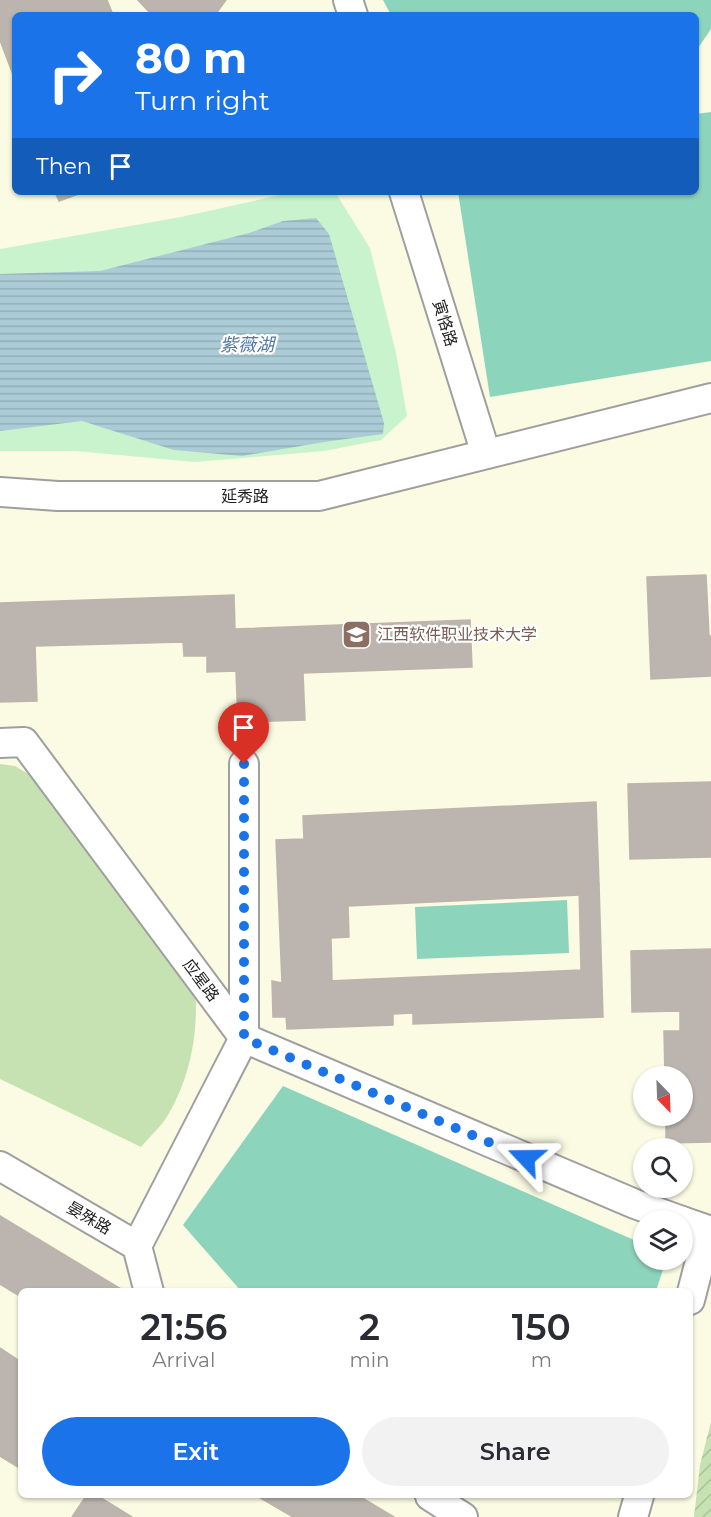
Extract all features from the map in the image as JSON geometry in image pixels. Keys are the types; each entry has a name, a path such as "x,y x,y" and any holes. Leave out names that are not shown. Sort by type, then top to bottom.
{"street":[{"name":"寅恪路","path":"405,195 486,454"},
{"name":"延秀路","path":"0,492 58,496 319,496 711,398"},
{"name":"应星路","path":"12,742 244,1038"},
{"path":"149,1288 137,1246 244,1038 244,764"},
{"path":"244,1038 652,1210"},
{"name":"晏殊路","path":"0,1166 137,1246"},
{"path":"690,1270 690,1288"},
{"path":"433,1498 463,1517"},
{"path":"633,1517 638,1498"}],"shaded area":[{"name":"江西软件职业技术大学","path":"0,0 711,0 711,1517 0,1517"}],"green space":[{"path":"383,0 711,0 711,29 699,47 699,12 389,12"},
{"path":"711,112 711,361 490,397 458,195 699,195 699,114"},
{"name":"紫薇湖","path":"280,195 337,195 370,248 396,353 407,416 381,440 324,451 195,462 75,451 0,451 0,249 181,217"},
{"path":"0,764 15,766 40,781 195,990 194,1038 182,1086 165,1119 141,1147 0,1079"},
{"path":"567,900 569,953 417,959 415,907"},
{"path":"283,1086 633,1240 633,1270 663,1270 657,1288 238,1288 183,1225"},
{"path":"711,1422 711,1517 694,1517 700,1465"}],"water":[{"name":"紫薇湖","path":"316,218 329,234 384,423 383,434 242,456 174,450 82,421 0,431 0,274 100,271 249,233 283,221"}],"building":[{"path":"0,0 107,0 112,12 12,12 12,72 0,40"},
{"path":"138,0 226,0 217,12 149,12"},
{"path":"56,195 76,195 59,201"},
{"path":"706,575 709,636 711,636 711,676 651,679 647,577"},
{"path":"234,595 235,629 470,620 472,667 303,673 305,720 238,722 236,671 207,672 207,656 184,656 183,642 35,646 37,701 0,702 0,603"},
{"path":"711,782 711,857 630,859 628,784"},
{"path":"596,802 599,884 579,885 579,895 348,906 349,937 331,938 332,981 282,983 276,840 304,839 303,816"},
{"path":"599,884 603,1017 413,1024 413,1013 393,1014 393,1025 287,1029 286,1017 273,1017 272,981 282,983 581,970 579,885"},
{"path":"711,949 711,1142 693,1142 693,1138 666,1138 666,1126 693,1126 693,1066 665,1066 664,1031 680,1031 680,1011 632,1012 631,951"},
{"path":"0,1216 119,1288 18,1288 18,1295 0,1284"},
{"path":"0,1348 18,1360 18,1467 0,1456"},
{"path":"85,1498 101,1498 132,1517 72,1517"},
{"path":"260,1498 362,1498 394,1517 293,1517"}],"place":[{"name":"江西软件职业技术大学","path":"356,634"}],"route":[{"path":"244,764 244,1038 526,1158"}]}
